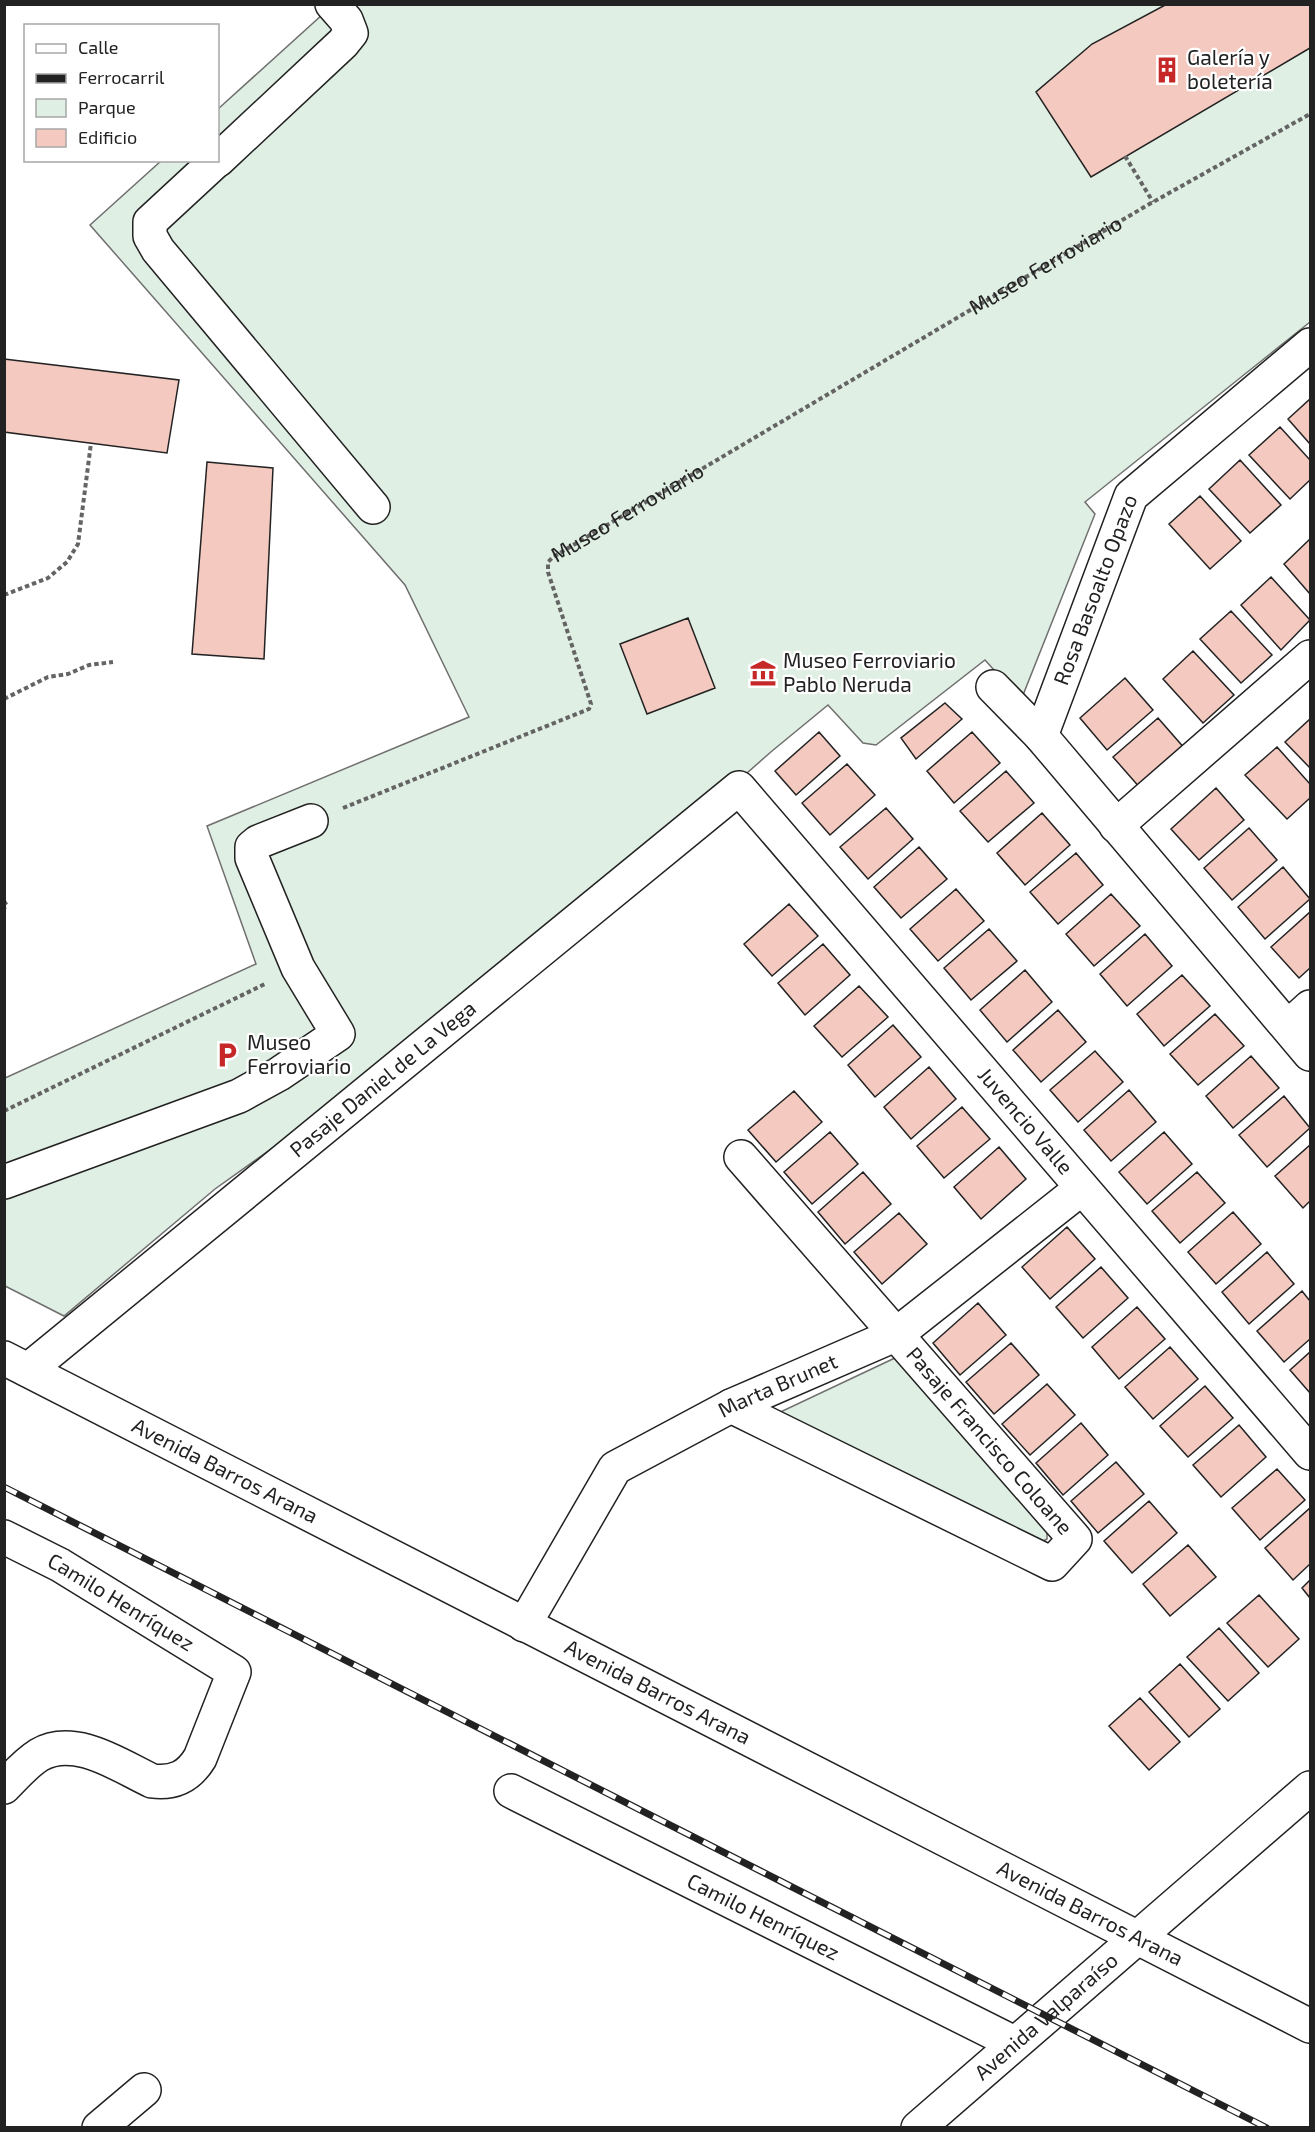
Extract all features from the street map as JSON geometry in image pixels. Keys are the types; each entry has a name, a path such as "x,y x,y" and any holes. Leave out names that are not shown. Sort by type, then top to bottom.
{"street":[{"path":"219,158 351,33 346,20 332,4"},
{"path":"215,162 150,222 150,236 158,250 373,507"},
{"name":"Rosa Basoalto Opazo","path":"1041,736 1131,496 1311,345"},
{"path":"1116,826 1311,657"},
{"path":"993,687 1041,736 1116,826 1299,1017 1311,1054"},
{"name":"Juvencio Valle","path":"739,788 1311,1453"},
{"name":"Pasaje Daniel de La Vega","path":"16,1364 739,788"},
{"path":"4,1182 238,1096 279,1074 338,1034 298,968 252,858 252,848 258,842 311,822"},
{"name":"Pasaje Francisco Coloane","path":"731,1406 1052,1564 1075,1539 741,1157"},
{"name":"Marta Brunet","path":"524,1625 615,1468 731,1406 897,1334 1082,1188"},
{"name":"Avenida Barros Arana","path":"16,1364 1311,2026"},
{"name":"Camilo Henríquez","path":"4,1537 60,1564 234,1672 200,1758 183,1778 163,1783 152,1781 89,1751 57,1749 40,1755 4,1787"},
{"name":"Avenida Valparaíso","path":"918,2127 1139,1939 1311,1788"},
{"name":"Camilo Henríquez","path":"511,1791 1014,2043"},
{"path":"99,2127 144,2090"}],"path":[{"name":"Museo Ferroviario","path":"311,822 589,709 591,704 548,572 548,562 553,557 1153,202 1311,114"},
{"path":"1125,156 1153,202"},
{"path":"4,595 48,578 67,562 78,544 91,443"},
{"path":"4,699 48,677 68,674 89,665 113,662"},
{"path":"4,901 7,906 4,908"},
{"path":"4,1111 298,968"}],"green space":[{"path":"333,5 1310,5 1310,322 1085,502 1095,514 1021,700 985,660 876,745 863,743 828,705 639,868 390,1064 215,1189 64,1316 5,1286 5,1078 256,964 207,826 469,717 405,585 90,225 160,162 219,162 219,108"},
{"path":"897,1357 1047,1531 1047,1539 1036,1545 774,1415"}],"building":[{"name":"Galería y boletería","path":"1167,4 1310,4 1310,48 1091,177 1036,92 1092,44"},
{"path":"4,359 179,380 167,453 4,432"},
{"path":"1310,399 1310,444 1288,419"},
{"path":"1280,427 1310,460 1310,480 1290,499 1249,455"},
{"path":"1240,460 1281,505 1250,533 1209,489"},
{"path":"207,462 273,468 264,659 192,654"},
{"path":"1200,496 1241,541 1210,569 1169,524"},
{"path":"1310,539 1310,594 1284,564"},
{"path":"1271,577 1310,620 1281,650 1241,605"},
{"path":"1231,611 1272,655 1241,683 1200,639"},
{"path":"688,618 715,688 647,714 620,644"},
{"path":"1193,651 1234,695 1203,723 1163,679"},
{"path":"1125,678 1153,710 1107,750 1080,718"},
{"path":"945,703 962,719 916,759 901,738"},
{"path":"1158,718 1186,750 1141,789 1113,757"},
{"path":"1310,719 1310,768 1285,742"},
{"path":"819,732 840,756 796,795 775,771"},
{"path":"972,732 1000,763 954,803 927,771"},
{"path":"1277,747 1310,784 1310,798 1287,819 1245,775"},
{"path":"847,764 875,795 830,835 802,803"},
{"path":"1006,771 1034,803 988,842 960,811"},
{"path":"1216,788 1244,820 1199,860 1171,829"},
{"path":"886,808 913,839 868,879 840,847"},
{"path":"1042,813 1070,845 1025,885 997,853"},
{"path":"1249,828 1277,860 1232,900 1204,868"},
{"path":"919,847 947,879 901,918 874,887"},
{"path":"1076,853 1103,885 1058,924 1030,892"},
{"path":"1283,867 1310,899 1265,939 1238,907"},
{"path":"956,889 984,921 938,961 910,929"},
{"path":"1111,894 1140,926 1094,966 1066,934"},
{"path":"789,904 818,936 772,976 744,944"},
{"path":"1310,912 1310,968 1299,978 1271,947"},
{"path":"989,929 1017,961 971,1000 944,968"},
{"path":"1145,934 1172,966 1127,1006 1100,974"},
{"path":"823,944 850,975 805,1015 778,983"},
{"path":"1025,970 1052,1002 1007,1042 980,1010"},
{"path":"1182,975 1210,1006 1164,1046 1137,1014"},
{"path":"859,986 888,1017 842,1057 814,1026"},
{"path":"1058,1010 1086,1042 1041,1082 1013,1050"},
{"path":"1215,1014 1244,1046 1198,1085 1170,1054"},
{"path":"893,1025 921,1057 875,1097 848,1065"},
{"path":"1095,1051 1123,1082 1078,1122 1050,1090"},
{"path":"1251,1056 1279,1088 1233,1128 1206,1096"},
{"path":"929,1067 956,1099 911,1139 884,1107"},
{"path":"1129,1090 1156,1122 1111,1161 1084,1130"},
{"path":"794,1091 822,1122 776,1162 748,1130"},
{"path":"1284,1096 1310,1128 1267,1167 1239,1135"},
{"path":"962,1107 990,1139 944,1178 917,1146"},
{"path":"830,1132 858,1164 812,1204 784,1172"},
{"path":"1164,1132 1192,1164 1147,1204 1119,1172"},
{"path":"1310,1145 1310,1201 1303,1208 1275,1176"},
{"path":"999,1147 1026,1179 981,1219 954,1187"},
{"path":"863,1172 891,1204 845,1244 818,1212"},
{"path":"1197,1172 1225,1203 1180,1243 1152,1211"},
{"path":"1233,1212 1261,1244 1216,1284 1188,1252"},
{"path":"899,1213 927,1244 882,1284 854,1252"},
{"path":"1067,1227 1095,1259 1050,1299 1022,1267"},
{"path":"1267,1252 1294,1284 1249,1324 1222,1292"},
{"path":"1101,1267 1128,1298 1083,1338 1056,1307"},
{"path":"1302,1291 1310,1301 1310,1339 1284,1362 1257,1331"},
{"path":"978,1303 1006,1335 960,1375 933,1343"},
{"path":"1137,1307 1165,1339 1119,1379 1092,1347"},
{"path":"1011,1343 1039,1375 994,1414 966,1382"},
{"path":"1170,1347 1198,1379 1153,1419 1125,1387"},
{"path":"1310,1352 1310,1393 1290,1370"},
{"path":"1047,1384 1075,1415 1030,1455 1002,1424"},
{"path":"1205,1386 1233,1418 1188,1457 1160,1426"},
{"path":"1081,1423 1108,1455 1063,1495 1036,1463"},
{"path":"1239,1425 1266,1457 1221,1497 1193,1465"},
{"path":"1116,1462 1144,1494 1098,1533 1071,1501"},
{"path":"1277,1469 1305,1500 1260,1540 1232,1508"},
{"path":"1149,1501 1177,1533 1132,1573 1104,1541"},
{"path":"1310,1508 1310,1564 1293,1580 1265,1548"},
{"path":"1188,1545 1216,1577 1170,1616 1143,1584"},
{"path":"1310,1580 1310,1598 1302,1588"},
{"path":"1259,1595 1299,1639 1268,1667 1227,1623"},
{"path":"1219,1628 1259,1673 1228,1701 1187,1657"},
{"path":"1180,1664 1220,1709 1189,1737 1149,1692"},
{"path":"1140,1698 1180,1742 1149,1770 1109,1726"}],"railway":[{"path":"4,1487 1267,2128"}],"place":[{"name":"Galería y boletería","path":"1167,70"},
{"name":"Museo Ferroviario Pablo Neruda","path":"763,673"},
{"name":"Museo Ferroviario","path":"227,1055"}]}
